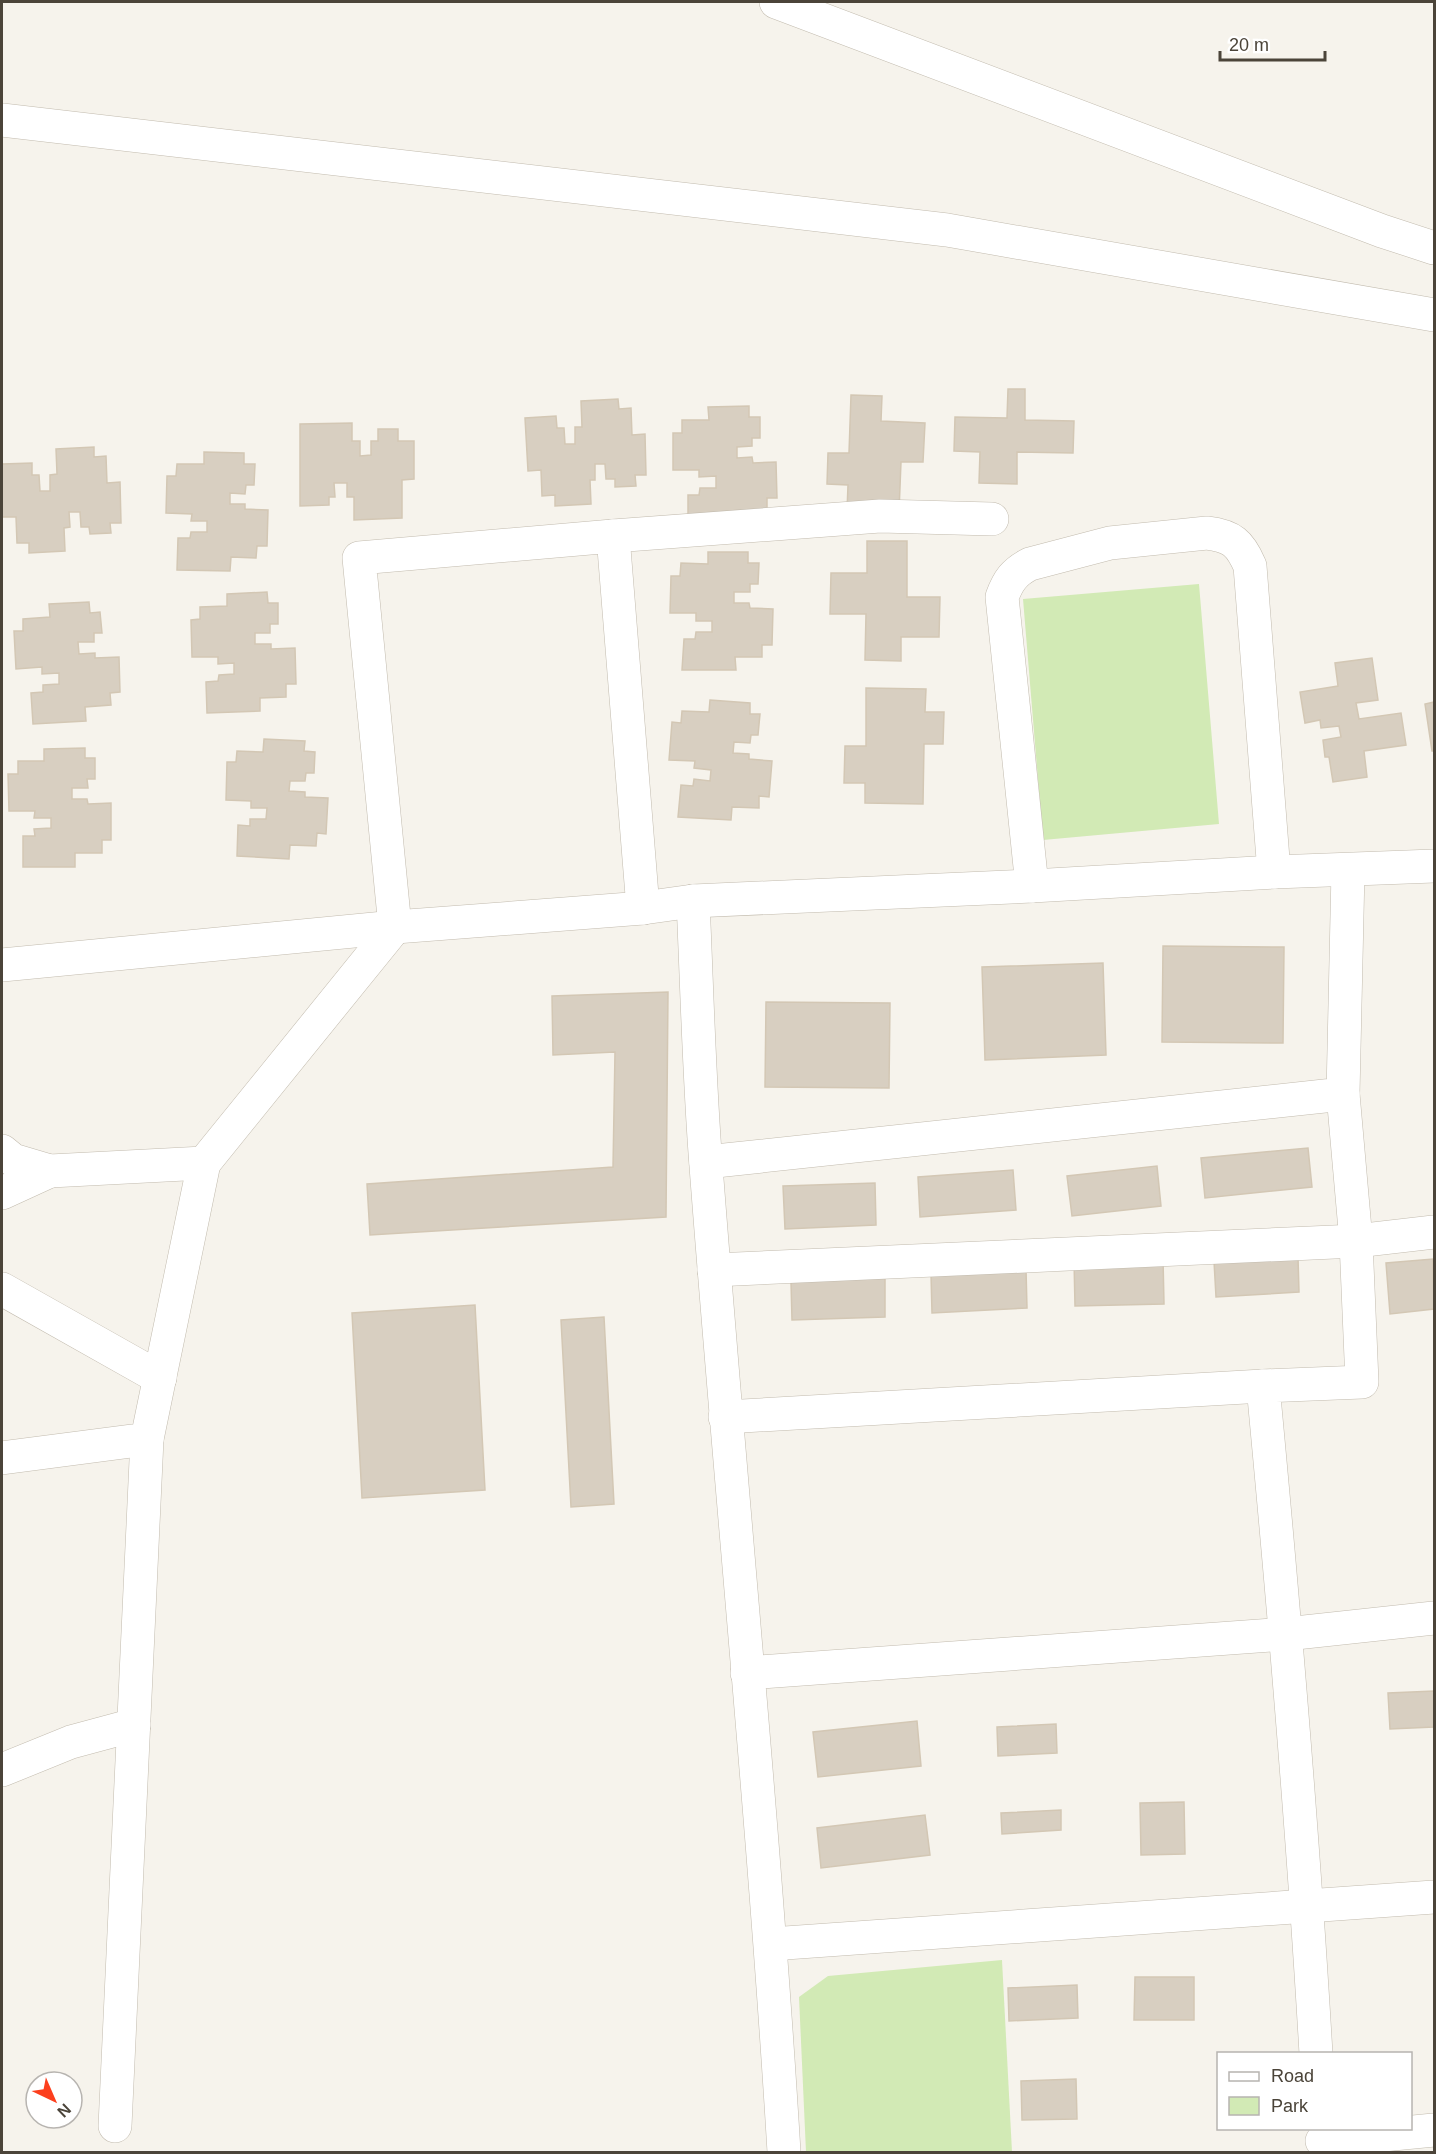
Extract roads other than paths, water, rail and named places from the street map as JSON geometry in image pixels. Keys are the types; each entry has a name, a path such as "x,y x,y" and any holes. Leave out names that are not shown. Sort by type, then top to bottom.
{"lane":[{"path":"776,2 1434,248"},
{"path":"2,120 947,230 1434,315"},
{"path":"115,2126 147,1439 204,1163 395,927 359,558 880,516 992,519"},
{"path":"1032,886 1002,597 1008,580 1020,569 1030,564 1110,543 1207,533 1231,539 1243,550 1250,566 1274,872"},
{"path":"613,536 643,908"},
{"path":"2,965 395,927 643,908 693,901 1434,866"},
{"path":"725,1417 1362,1382 1356,1241 1343,1094 1348,871"},
{"path":"693,901 706,1162 725,1417 771,1944 784,2152"},
{"path":"706,1162 1343,1094"},
{"path":"2,1151 13,1160 50,1171 204,1163"},
{"path":"2,1193 50,1171"},
{"path":"714,1270 1356,1241 1434,1232"},
{"path":"2,1289 160,1378"},
{"path":"1263,1386 1308,1905 1316,2052"},
{"path":"2,1458 147,1439"},
{"path":"747,1673 1286,1634 1434,1618"},
{"path":"2,1770 71,1742 134,1725"},
{"path":"771,1944 1434,1897"},
{"path":"1321,2141 1434,2130"}]}
